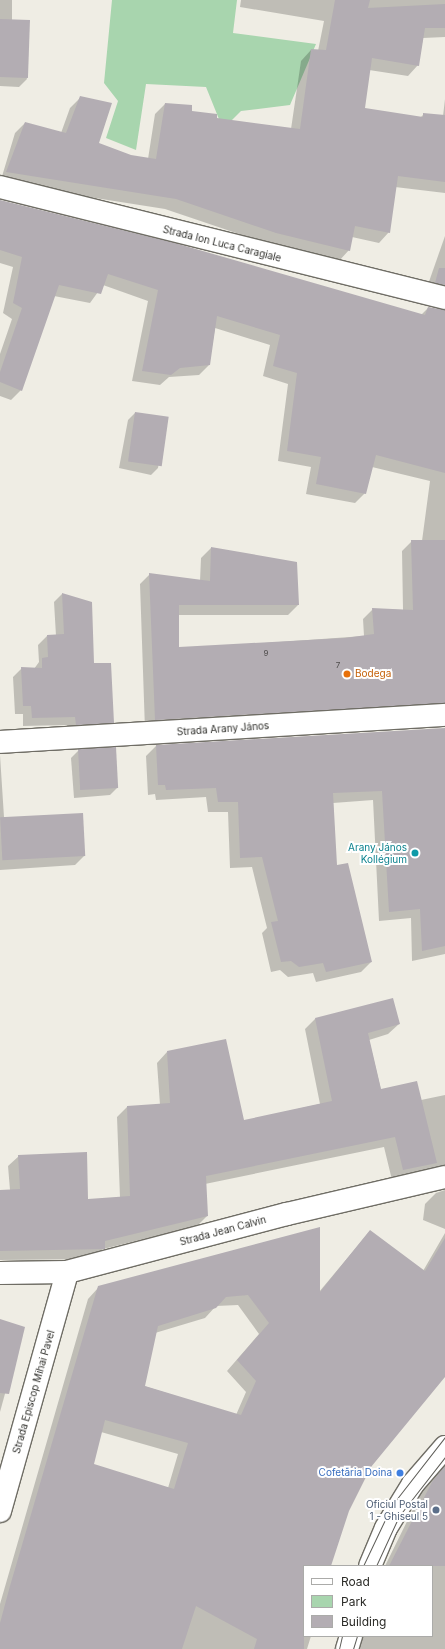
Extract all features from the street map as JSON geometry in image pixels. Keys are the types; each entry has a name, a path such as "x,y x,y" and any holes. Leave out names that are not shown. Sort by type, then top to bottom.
{"street":[{"name":"Strada Ion Luca Caragiale","path":"0,187 445,298"},
{"name":"Strada Arany János","path":"0,742 445,715"},
{"name":"Strada Jean Calvin","path":"0,1273 67,1272 287,1214 445,1177"},
{"name":"Strada Episcop Mihai Pavel","path":"0,1511 67,1272"},
{"path":"370,1565 386,1528 409,1490 445,1447"},
{"path":"347,1649 351,1637"}],"green space":[{"path":"112,0 237,0 233,33 316,44 290,105 241,111 223,129 206,87 146,84 136,150 106,138 118,101 104,83"}],"building":[{"path":"335,0 370,0 368,8 445,4 445,28 425,28 419,66 372,58 365,108 423,117 423,113 445,115 445,182 398,176 390,233 355,226 350,251 276,233 176,199 6,172 25,122 66,133 80,96 112,103 99,143 131,155 156,159 165,103 192,105 192,111 217,114 217,118 300,129 311,49 326,50"},
{"path":"0,19 30,20 28,78 0,77"},
{"path":"0,200 175,243 425,315 428,307 445,310 445,473 376,455 366,494 316,484 321,457 287,451 297,373 273,366 280,335 217,316 210,365 180,368 171,375 142,371 158,290 108,274 101,294 59,285 22,391 0,382 0,372 22,308 13,303 22,257 0,250"},
{"path":"439,268 445,268 445,285 435,283"},
{"path":"135,412 169,417 162,466 128,462"},
{"path":"411,540 445,540 445,703 155,720 149,573 210,581 211,547 297,562 299,605 179,605 179,647 345,638 374,634 372,608 413,610"},
{"path":"62,593 92,602 94,663 111,663 114,723 76,725 75,717 32,718 31,706 23,706 21,667 42,668 42,658 48,657 47,635 64,634"},
{"path":"445,728 445,946 422,951 420,909 389,912 382,791 333,793 337,865 348,863 372,962 326,972 323,963 299,967 291,961 281,962 271,922 278,921 262,857 240,858 238,802 218,802 216,788 166,790 165,785 158,785 156,745"},
{"path":"116,747 118,788 80,790 78,749"},
{"path":"83,813 85,856 2,860 0,817"},
{"path":"393,998 400,1024 368,1033 381,1089 417,1081 437,1163 403,1170 395,1137 206,1176 208,1216 105,1241 105,1249 0,1251 0,1190 20,1189 18,1155 87,1152 88,1199 130,1196 127,1106 170,1103 167,1051 226,1039 244,1120 332,1101 315,1018"},
{"path":"320,1227 320,1292 370,1230 425,1271 445,1238 445,1377 371,1467 349,1511 331,1565 303,1565 304,1649 254,1649 257,1639 196,1606 182,1649 0,1649 0,1623 98,1286","holes":["248,1295 269,1323 237,1360 256,1381 241,1415 145,1386 158,1326 216,1308 226,1297","105,1420 188,1443 174,1489 94,1464"]},
{"path":"0,1319 25,1327 9,1394 0,1393"},
{"path":"445,1466 445,1566 390,1565 432,1482"}],"tram line":[{"path":"363,1565 392,1505 445,1437"},
{"path":"376,1565 399,1516 445,1457"},
{"path":"339,1649 342,1637"},
{"path":"353,1649 357,1637"}],"place":[{"name":"Bodega","path":"347,674"},
{"name":"Arany János Kollégium","path":"415,853"},
{"name":"Cofetăria Doina","path":"400,1473"},
{"name":"Oficiul Postal 1 - Ghiseul 5","path":"436,1510"}]}
